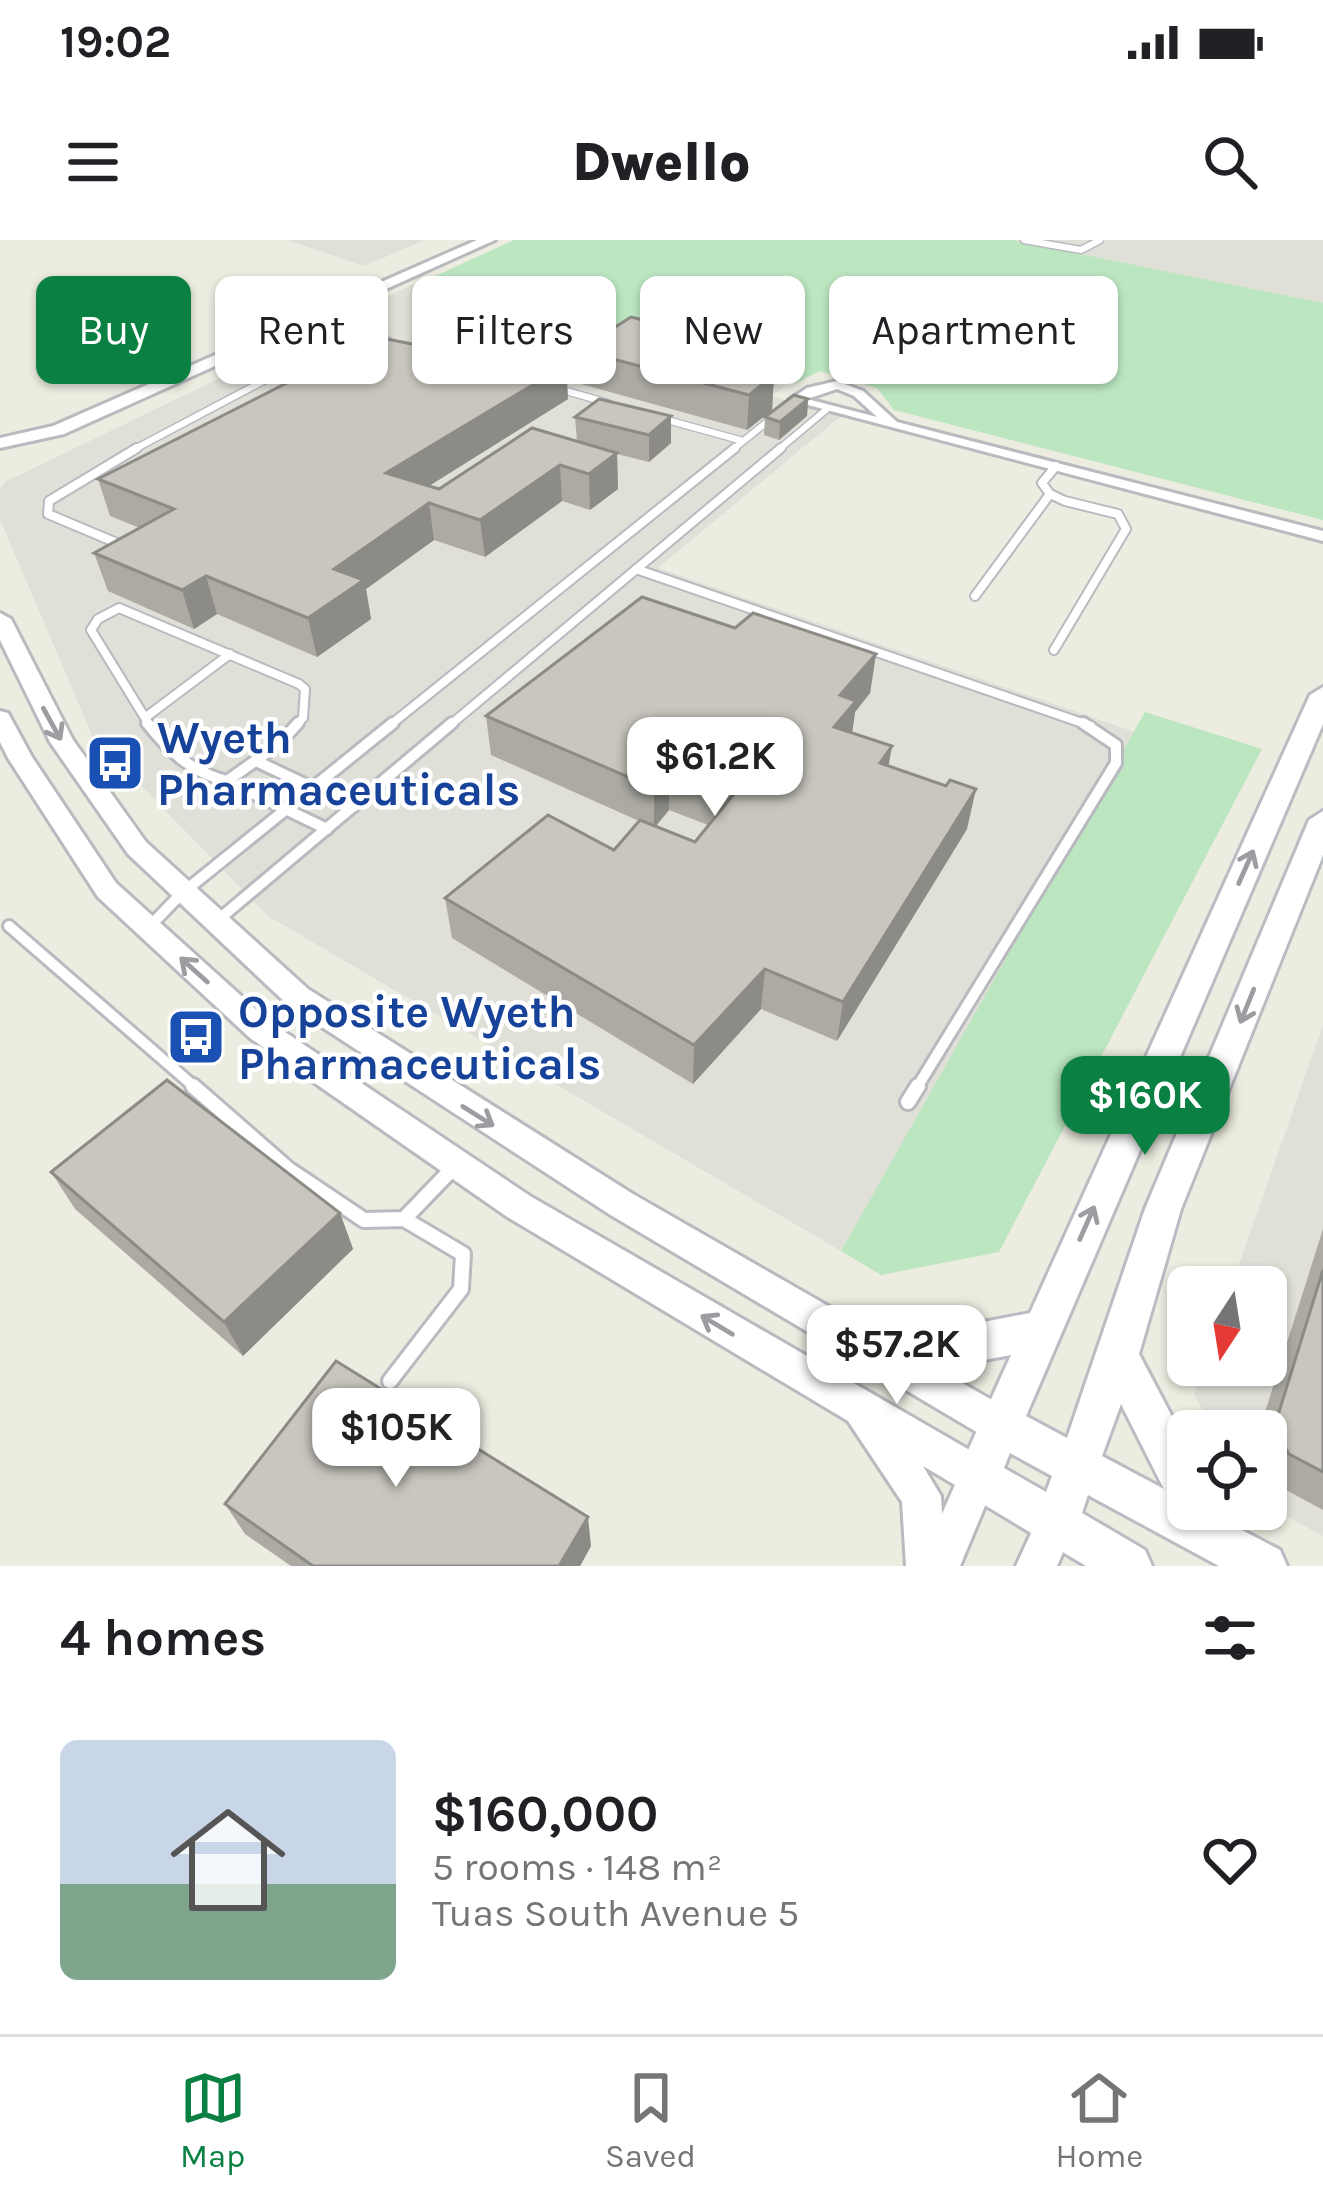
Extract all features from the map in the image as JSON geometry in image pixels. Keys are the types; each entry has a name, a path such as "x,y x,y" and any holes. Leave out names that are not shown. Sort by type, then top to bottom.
{"main road":[{"path":"1129,1566 978,1477 1323,695"},
{"path":"1056,1523 1118,1356 1163,1209 1323,820"},
{"path":"833,1327 947,1348 1040,1330"},
{"path":"1118,1356 1167,1450"},
{"path":"998,1424 1167,1507"},
{"path":"1215,1530 1264,1566"}],"street":[{"path":"2,426 28,422 454,240"},
{"path":"0,464 58,430 488,240"},
{"path":"891,423 862,392 819,384 795,401 1323,536"},
{"path":"0,443 58,430"},
{"path":"0,619 62,742 137,848 181,894 298,997 472,1112 998,1424"},
{"path":"0,718 20,758 107,890 260,1030 455,1166 978,1477 940,1566"},
{"path":"853,1406 921,1496 926,1566"},
{"path":"1036,1566 1056,1523"}],"lane":[{"path":"1024,240 1081,250 1100,240"},
{"path":"127,548 48,514 49,501 92,472 343,339 361,334 396,342"},
{"path":"548,386 613,404"},
{"path":"214,923 827,409"},
{"path":"148,928 181,894 777,415"},
{"path":"656,416 743,441"},
{"path":"1054,650 1126,529 1118,514 1050,494 1042,483 1057,466"},
{"path":"975,596 1050,494"},
{"path":"636,569 1093,727 1116,745 1119,754 1113,769 908,1102"},
{"path":"227,782 297,728 303,718 304,689 128,609 98,619 91,631 173,759 197,776 227,782 326,829"},
{"path":"146,717 230,654"},
{"path":"256,760 353,807"},
{"path":"9,926 288,1169 364,1220 404,1220 463,1254 461,1288 390,1381"},
{"path":"404,1220 455,1166"}],"shaded area":[{"path":"287,240 425,240 364,266"},
{"path":"1011,240 1323,240 1323,303"},
{"path":"412,285 412,384 616,384 616,340 640,347 640,384 774,384 785,387 771,396 841,416 658,568 1135,732 841,1251 268,916 92,735 0,519 0,489 5,482 215,380 215,384 388,384 388,297"},
{"path":"1323,1025 1323,1536 1287,1516 1287,1410 1202,1410 1194,1394 1197,1386 1287,1386 1287,1266 1238,1266"}],"green space":[{"path":"514,240 1011,240 1323,303 1323,520 894,410 877,388 864,384 1118,384 1118,276 829,276 829,374 820,371 805,378 805,276 640,276 640,341 616,334 616,276 435,276"},
{"path":"1145,712 1262,749 999,1252 881,1275 841,1251"}],"building":[{"path":"631,317 640,319 640,366 616,360 616,327"},
{"path":"388,339 412,344 412,384 534,384 386,473 439,489 532,428 617,453 589,474 560,465 480,520 429,503 334,569 364,580 308,618 206,576 182,590 94,553 174,509 98,479 285,384 388,384"},
{"path":"707,384 763,384 749,395"},
{"path":"794,395 808,399 780,422 765,417"},
{"path":"599,399 671,416 649,435 575,417"},
{"path":"642,597 735,628 753,613 876,654 840,695 856,701 834,727 892,746 880,763 946,786 950,780 976,789 843,1002 765,969 694,1045 445,898 548,815 614,850 640,820 695,842 734,794 669,770 654,788 486,716"},
{"path":"167,1080 340,1213 224,1322 51,1172"},
{"path":"1323,1270 1323,1472 1289,1454 1287,1410 1280,1410"},
{"path":"336,1361 588,1517 559,1566 313,1566 225,1504"}],"place":[{"name":"Wyeth Pharmaceuticals","path":"115,763"},
{"name":"Opposite Wyeth Pharmaceuticals","path":"196,1037"}]}
